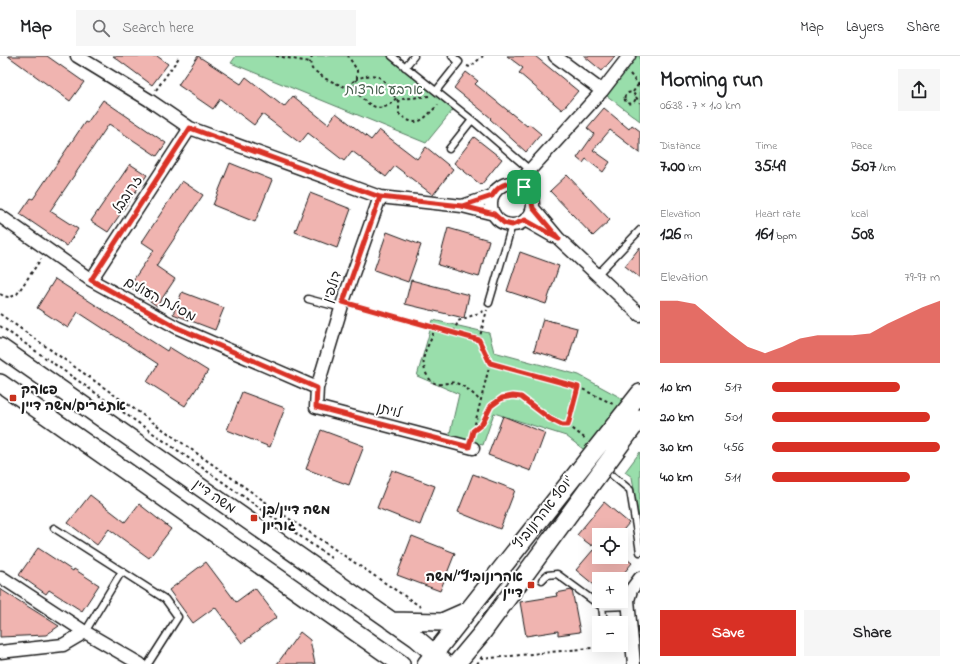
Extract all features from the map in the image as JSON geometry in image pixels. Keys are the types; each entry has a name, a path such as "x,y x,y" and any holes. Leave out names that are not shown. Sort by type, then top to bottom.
{"main road":[{"name":"משה דיין","path":"0,347 391,621 435,660"},
{"name":"משה דיין","path":"0,383 375,644 401,664"},
{"name":"יוסף אהרונוביץ'","path":"456,664 482,633 633,415 640,393"},
{"name":"יוסף אהרונוביץ'","path":"435,660 471,609 596,447 633,415"},
{"path":"391,621 442,622 471,609"},
{"path":"375,644 388,664"}],"street":[{"path":"77,56 149,100 190,128 380,197 462,206 494,214 504,223 512,225 525,220 533,208"},
{"path":"555,56 602,92"},
{"path":"524,187 526,175 530,170 602,92 626,61"},
{"name":"זרובבל","path":"91,280 190,128"},
{"path":"494,214 491,204 492,196 496,190 503,185 510,183 524,187 530,194 533,208 559,239 640,315"},
{"path":"462,206 492,196"},
{"name":"דולפין","path":"317,388 343,305 380,197"},
{"name":"מסילת העולים","path":"0,216 91,280 178,328 317,388"},
{"path":"525,220 559,239"},
{"name":"לויתן","path":"317,388 316,407 471,448"},
{"path":"1,577 86,632 140,664"},
{"path":"634,664 629,606 630,592 640,578"},
{"path":"0,652 64,645 86,632"}],"lane":[{"path":"392,56 472,120 530,170"},
{"path":"405,67 414,56"},
{"path":"440,95 459,62 452,56"},
{"path":"449,149 472,120"},
{"path":"489,303 512,225"},
{"path":"597,275 640,230"},
{"path":"308,299 343,305"},
{"path":"614,476 630,490 640,552"},
{"path":"54,528 165,599 178,617 148,664"},
{"path":"86,632 122,571"},
{"path":"542,580 547,575 557,574 592,600"}],"path":[{"path":"149,100 180,56"},
{"path":"276,56 310,62"},
{"path":"348,56 357,70 357,79 354,88 361,98 372,106 383,108 391,105 396,98"},
{"path":"459,62 470,67 483,56"},
{"path":"311,57 310,62 312,70 340,86 344,87 367,75 379,78 388,85 399,102 399,114 407,121 414,123 420,122 440,95"},
{"path":"626,61 639,86"},
{"path":"636,96 635,101 631,103 627,103 624,99 625,94 628,92 633,92 639,86 640,82"},
{"path":"633,92 640,103"},
{"path":"399,102 402,99 440,95"},
{"path":"0,294 12,298 17,294 47,249"},
{"path":"343,305 454,332 479,340"},
{"path":"454,332 458,321 487,309 479,340 490,363 473,431 471,448"},
{"path":"0,314 284,516 422,608"},
{"path":"0,326 334,560"},
{"path":"434,327 434,337 424,355 424,369 431,380 437,384 455,382 472,392 480,401"},
{"path":"490,363 578,387 633,415"},
{"path":"568,425 578,387"},
{"path":"473,431 482,424 491,406 502,398 513,396 521,397 550,419 562,425 568,425 596,447"},
{"path":"481,659 632,644"}],"green space":[{"name":"ארבע ארצות","path":"236,56 395,56 457,105 426,143 231,63"},
{"path":"637,56 640,56 640,121 606,95"},
{"path":"433,320 489,333 494,352 579,375 627,401 587,452 566,436 494,413 483,445 449,437 459,394 417,376"},
{"path":"640,452 640,525 632,477 625,472"}],"building":[{"path":"8,56 47,56 84,82 70,101"},
{"path":"113,56 157,56 168,64 152,85"},
{"path":"198,56 241,84 246,77 284,107 293,96 328,124 336,113 371,140 379,130 417,159 426,147 453,169 433,195 395,166 386,177 352,151 344,161 308,133 300,143 262,114 254,125 220,99 213,109 178,85"},
{"path":"507,56 535,56 578,91 562,110 519,73 523,68"},
{"path":"584,56 615,56 602,71"},
{"path":"466,72 478,81 475,84 527,126 529,124 541,134 526,152 490,119 491,118 454,88"},
{"path":"103,100 166,143 157,156 109,124 50,211 78,229 67,246 20,214 31,198 33,199 85,122 87,123"},
{"path":"604,108 629,129 632,125 640,131 640,153 610,130 593,150 610,162 603,172 586,159 583,163 577,158 594,134 587,128"},
{"path":"474,137 502,159 481,185 454,163"},
{"path":"230,163 272,180 255,222 213,205"},
{"path":"130,164 147,175 108,232 91,221"},
{"path":"567,175 610,220 593,236 550,191"},
{"path":"182,181 203,195 156,266 175,279 157,306 129,286 154,250 142,242"},
{"path":"310,193 351,209 337,248 295,232"},
{"path":"448,228 489,240 479,277 438,265"},
{"path":"387,232 421,245 408,282 374,270"},
{"path":"640,247 640,278 625,266"},
{"path":"520,252 559,266 546,304 507,291"},
{"path":"55,279 167,351 169,347 208,371 185,406 147,382 158,364 78,312 68,328 37,308"},
{"path":"411,280 469,295 464,318 405,304"},
{"path":"182,292 224,308 215,330 173,314"},
{"path":"543,319 577,328 568,361 534,351"},
{"path":"242,392 285,408 270,447 227,430"},
{"path":"503,416 545,433 531,471 488,455"},
{"path":"321,430 364,446 349,485 306,469"},
{"path":"392,470 435,486 420,525 377,508"},
{"path":"473,474 515,490 500,529 458,512"},
{"path":"90,495 125,522 139,504 171,529 149,558 109,529 97,545 68,523"},
{"path":"604,502 629,523 625,528 592,528 592,546 577,535"},
{"path":"412,536 455,553 440,591 397,575"},
{"path":"38,548 73,571 74,569 99,585 82,611 49,590 46,594 19,575"},
{"path":"592,551 592,564 628,564 628,560 632,563 625,572 592,572 592,583 576,570"},
{"path":"206,562 236,602 255,588 277,617 242,643 215,607 193,623 169,590"},
{"path":"0,589 59,626 46,635 0,637"},
{"path":"572,590 580,632 558,635 558,631 526,636 520,602 557,596 556,593"},
{"path":"300,632 310,640 315,664 277,664"}],"place":[{"name":"פארק אתגרים/משה דיין","path":"13,398"},
{"name":"משה דיין/בן גוריון","path":"254,518"},
{"name":"אהרונוביץ׳/משה דיין","path":"531,585"}],"route":[{"path":"524,187 518,184 510,183 503,185 496,190 492,196 462,206 380,197 190,128 91,280 178,328 317,388 316,407 469,447 473,431 482,424 491,406 502,398 513,396 521,397 550,419 562,425 568,425 578,387 490,363 479,340 462,334 343,302 380,197 421,201 462,206 494,214 498,220 512,225 519,224 525,220 559,239 533,208 533,200 524,187"}]}
